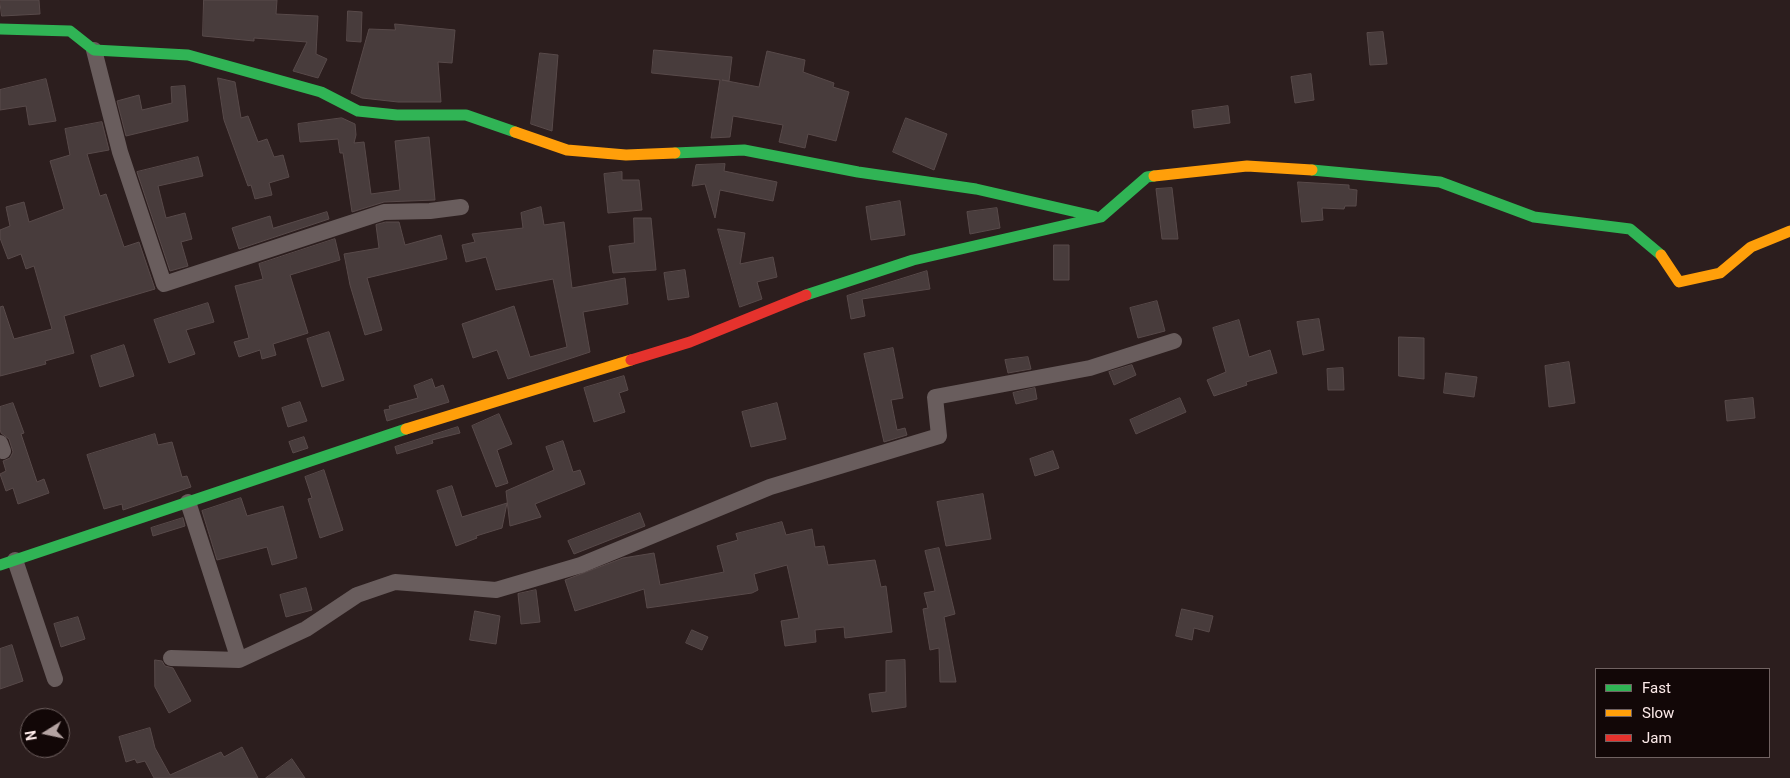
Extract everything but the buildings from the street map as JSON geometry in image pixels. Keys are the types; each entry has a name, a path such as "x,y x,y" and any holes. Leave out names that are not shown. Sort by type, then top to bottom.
{"street":[{"path":"0,28 70,30 94,50 120,152 164,284 384,212 430,211 461,207"},
{"path":"94,50 188,54 321,92 358,111 397,115 466,115 566,150 626,155 744,150 858,172 976,189 1101,217"},
{"path":"55,679 7,562 394,433 690,342 801,297 912,260 1101,217 1147,177 1247,166 1363,173 1440,182 1534,217 1630,229 1659,250 1679,282 1720,273 1751,247 1790,231"},
{"path":"171,658 239,660 306,629 357,595 395,582 496,590 581,565 770,487 939,436 935,397 1090,368 1174,341"},
{"path":"188,502 239,660"}],"traffic: fast":[{"path":"0,29 70,31 94,50 188,55 321,92 358,111 397,115 466,115 515,132"},
{"path":"675,153 744,150 858,172 976,189 1094,216"},
{"path":"1312,170 1440,182 1534,217 1630,229 1661,255"},
{"path":"806,295 913,260 1101,217 1147,177 1154,176"},
{"path":"0,565 406,429"}],"traffic: slow":[{"path":"515,132 567,150 626,155 675,153"},
{"path":"1154,176 1247,166 1312,170"},
{"path":"1661,255 1679,282 1720,273 1751,247 1790,231"},
{"path":"406,429 631,360"}],"traffic: jam":[{"path":"631,360 690,342 806,295"}]}
